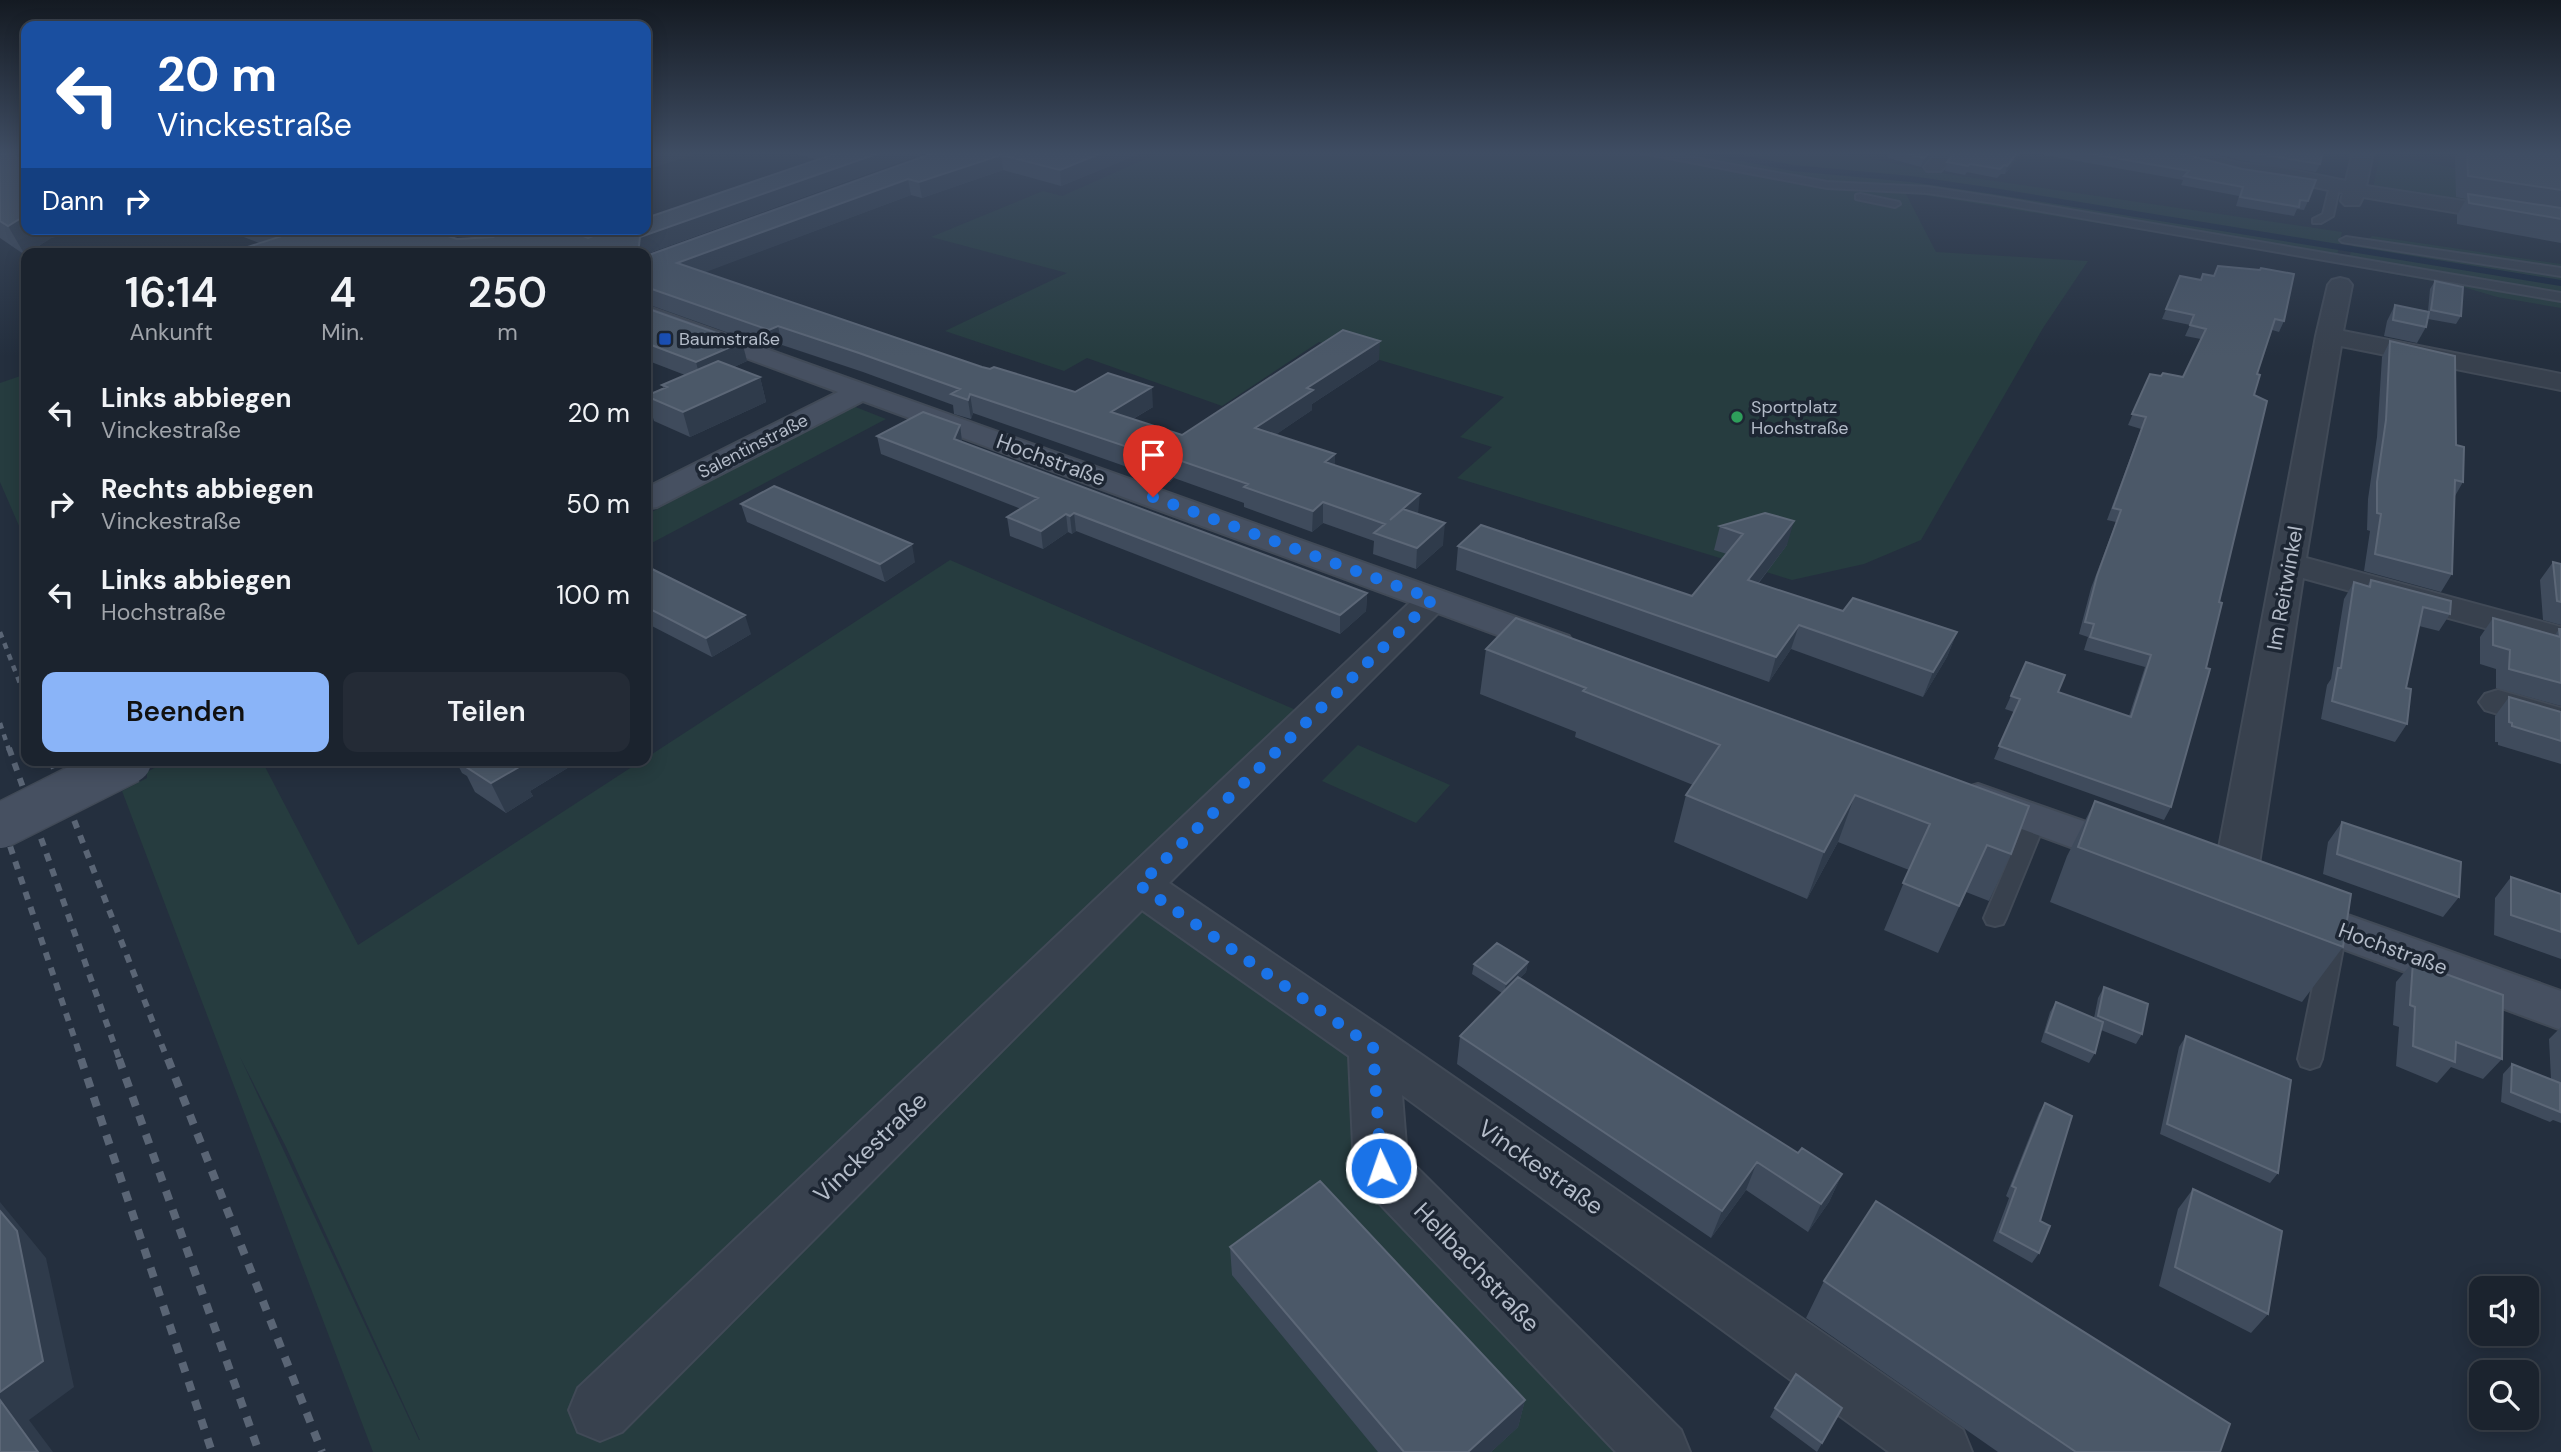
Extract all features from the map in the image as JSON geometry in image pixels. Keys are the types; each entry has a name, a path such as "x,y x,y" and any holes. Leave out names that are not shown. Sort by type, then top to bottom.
{"street":[{"path":"2539,220 2561,223"},
{"name":"Im Reitwinkel","path":"2220,886 2290,564 2340,285"},
{"name":"Hochstraße","path":"651,315 1590,656"},
{"path":"2329,336 2561,382"},
{"name":"Salentinstraße","path":"651,497 860,392"},
{"path":"2290,564 2561,638"},
{"name":"Vinckestraße","path":"600,1410 1433,599"},
{"path":"2498,702 2561,721"},
{"path":"0,827 119,766"},
{"path":"1944,786 2154,862"},
{"name":"Vinckestraße","path":"1139,885 1373,1047 1941,1452"},
{"name":"Hochstraße","path":"2220,886 2561,1011"},
{"name":"Hellbachstraße","path":"1373,1047 1381,1168 1659,1452"}],"lane":[{"path":"2110,220 2561,297"},
{"path":"2346,240 2561,272"},
{"path":"1995,918 2036,820"},
{"path":"2310,1059 2335,928"}],"green space":[{"path":"973,220 1919,220 1936,252 2088,261 2043,328 1921,540 1864,564 1792,580 1457,478 1492,447 1460,437 1504,397 1319,342 1222,406 1087,358 1064,371 945,331 1067,273 931,237"},
{"path":"2076,220 2259,220 2342,232 2337,256 2321,254 2312,258"},
{"path":"2372,236 2561,264 2561,308 2382,272 2349,259 2353,243 2367,241"},
{"path":"21,376 21,530 0,482 0,383"},
{"path":"853,406 886,419 651,543 651,512"},
{"path":"950,560 1312,717 1140,884 1373,1047 1381,1168 1659,1452 373,1452 122,791 147,778 147,772 158,766 265,766 358,945 633,766 651,766 651,755","holes":["240,1057 286,1147 419,1440"]},
{"path":"1358,745 1450,785 1416,823 1322,781"}],"building":[{"path":"0,220 18,220 8,226"},
{"path":"651,220 689,220 651,233"},
{"path":"747,220 796,220 677,263 982,367 994,367 1075,392 1108,373 1152,387 1111,412 1182,435 1343,330 1380,341 1307,388 1313,390 1255,428 1335,454 1325,462 1420,494 1390,520 1403,509 1445,523 1417,548 1374,533 1385,524 1323,502 1313,511 1244,487 1248,484 1173,458 1169,461 970,394 968,400 951,394 960,389 859,353 778,326 769,330 651,289 651,254"},
{"path":"274,235 445,235 457,239 493,237 492,235 580,235 588,238 596,235 646,235 640,237 639,248 245,248 279,237"},
{"path":"2218,266 2261,268 2294,274 2284,321 2275,319 2257,374 2260,375 2254,395 2267,401 2219,602 2222,603 2206,668 2210,669 2171,807 1999,746 2020,699 2011,696 2026,662 2065,675 2058,692 2131,717 2151,655 2090,637 2094,624 2085,622 2097,576 2121,510 2113,508 2146,417 2132,414 2150,374 2161,376 2163,373 2183,377 2206,329 2190,325 2194,315 2166,309 2180,276 2201,280 2203,274 2214,276"},
{"path":"2435,281 2463,287 2461,316 2431,310"},
{"path":"2395,305 2429,312 2426,327 2393,320"},
{"path":"651,310 742,342 696,362 651,345"},
{"path":"2390,341 2455,356 2456,445 2464,447 2463,482 2455,480 2452,574 2375,554 2381,514 2377,513 2377,482 2386,420"},
{"path":"718,361 760,377 683,412 651,398 651,394 667,387 662,385"},
{"path":"923,412 960,425 954,439 1367,593 1340,615 1074,513 1070,516 1066,514 1041,531 1007,517 1038,498 877,436"},
{"path":"774,486 912,544 880,564 741,504"},
{"path":"1765,513 1794,521 1748,580 1843,611 1853,598 1957,632 1933,672 1799,625 1776,657 1458,546 1481,525 1692,596 1743,534 1720,526"},
{"path":"2553,562 2561,564 2561,602 2557,601"},
{"path":"651,568 745,615 706,638 651,610"},
{"path":"2371,580 2451,601 2450,614 2423,607 2406,688 2411,689 2407,724 2332,701 2338,668 2341,668 2354,582 2370,587"},
{"path":"1516,618 2029,806 2011,854 1987,845 1959,906 1903,883 1930,824 1855,795 1824,852 1686,795 1720,745 1486,649"},
{"path":"2493,618 2560,637 2561,629 2561,683 2509,669 2510,650 2493,645"},
{"path":"2509,697 2561,712 2561,741 2512,726 2509,722"},
{"path":"465,766 519,767 491,783"},
{"path":"2095,801 2351,894 2343,947 2078,847"},
{"path":"2342,822 2461,862 2459,897 2337,854"},
{"path":"2511,877 2561,894 2561,932 2511,915"},
{"path":"1497,943 1528,962 1506,984 1474,964"},
{"path":"2413,962 2503,995 2502,1059 2456,1042 2455,1062 2413,1046 2415,1007 2410,1005"},
{"path":"1518,977 1798,1153 1802,1148 1842,1174 1821,1204 1757,1162 1722,1211 1460,1036"},
{"path":"2104,987 2148,1004 2142,1034 2098,1016"},
{"path":"2056,1002 2103,1022 2095,1053 2046,1032"},
{"path":"2186,1036 2291,1080 2278,1173 2167,1124"},
{"path":"2512,1064 2560,1083 2560,1112 2511,1092"},
{"path":"2045,1103 2072,1116 2040,1221 2050,1226 2039,1253 2000,1232 2016,1188 2012,1186"},
{"path":"1320,1181 1525,1400 1468,1452 1404,1452 1230,1247"},
{"path":"2193,1189 2282,1231 2268,1314 2175,1267"},
{"path":"1876,1201 2230,1424 2220,1452 2076,1452 1824,1281"},
{"path":"0,1211 17,1231 43,1361 0,1392"},
{"path":"1796,1374 1842,1408 1822,1443 1775,1408"},
{"path":"0,1400 38,1452 0,1452"}],"waterway":[{"path":"2171,220 2561,283"}],"railway":[{"path":"0,632 21,686"},
{"path":"0,723 9,750"},
{"path":"9,748 120,1061"},
{"path":"53,766 168,1061"},
{"path":"0,816 82,1061"},
{"path":"81,1059 212,1452"},
{"path":"119,1059 259,1452"},
{"path":"168,1059 322,1452"}],"place":[{"name":"Baumstraße","path":"665,339"},
{"name":"Sportplatz Hochstraße","path":"1737,417"}],"route":[{"path":"1153,497 1433,599 1139,885 1373,1047 1381,1168"}]}
